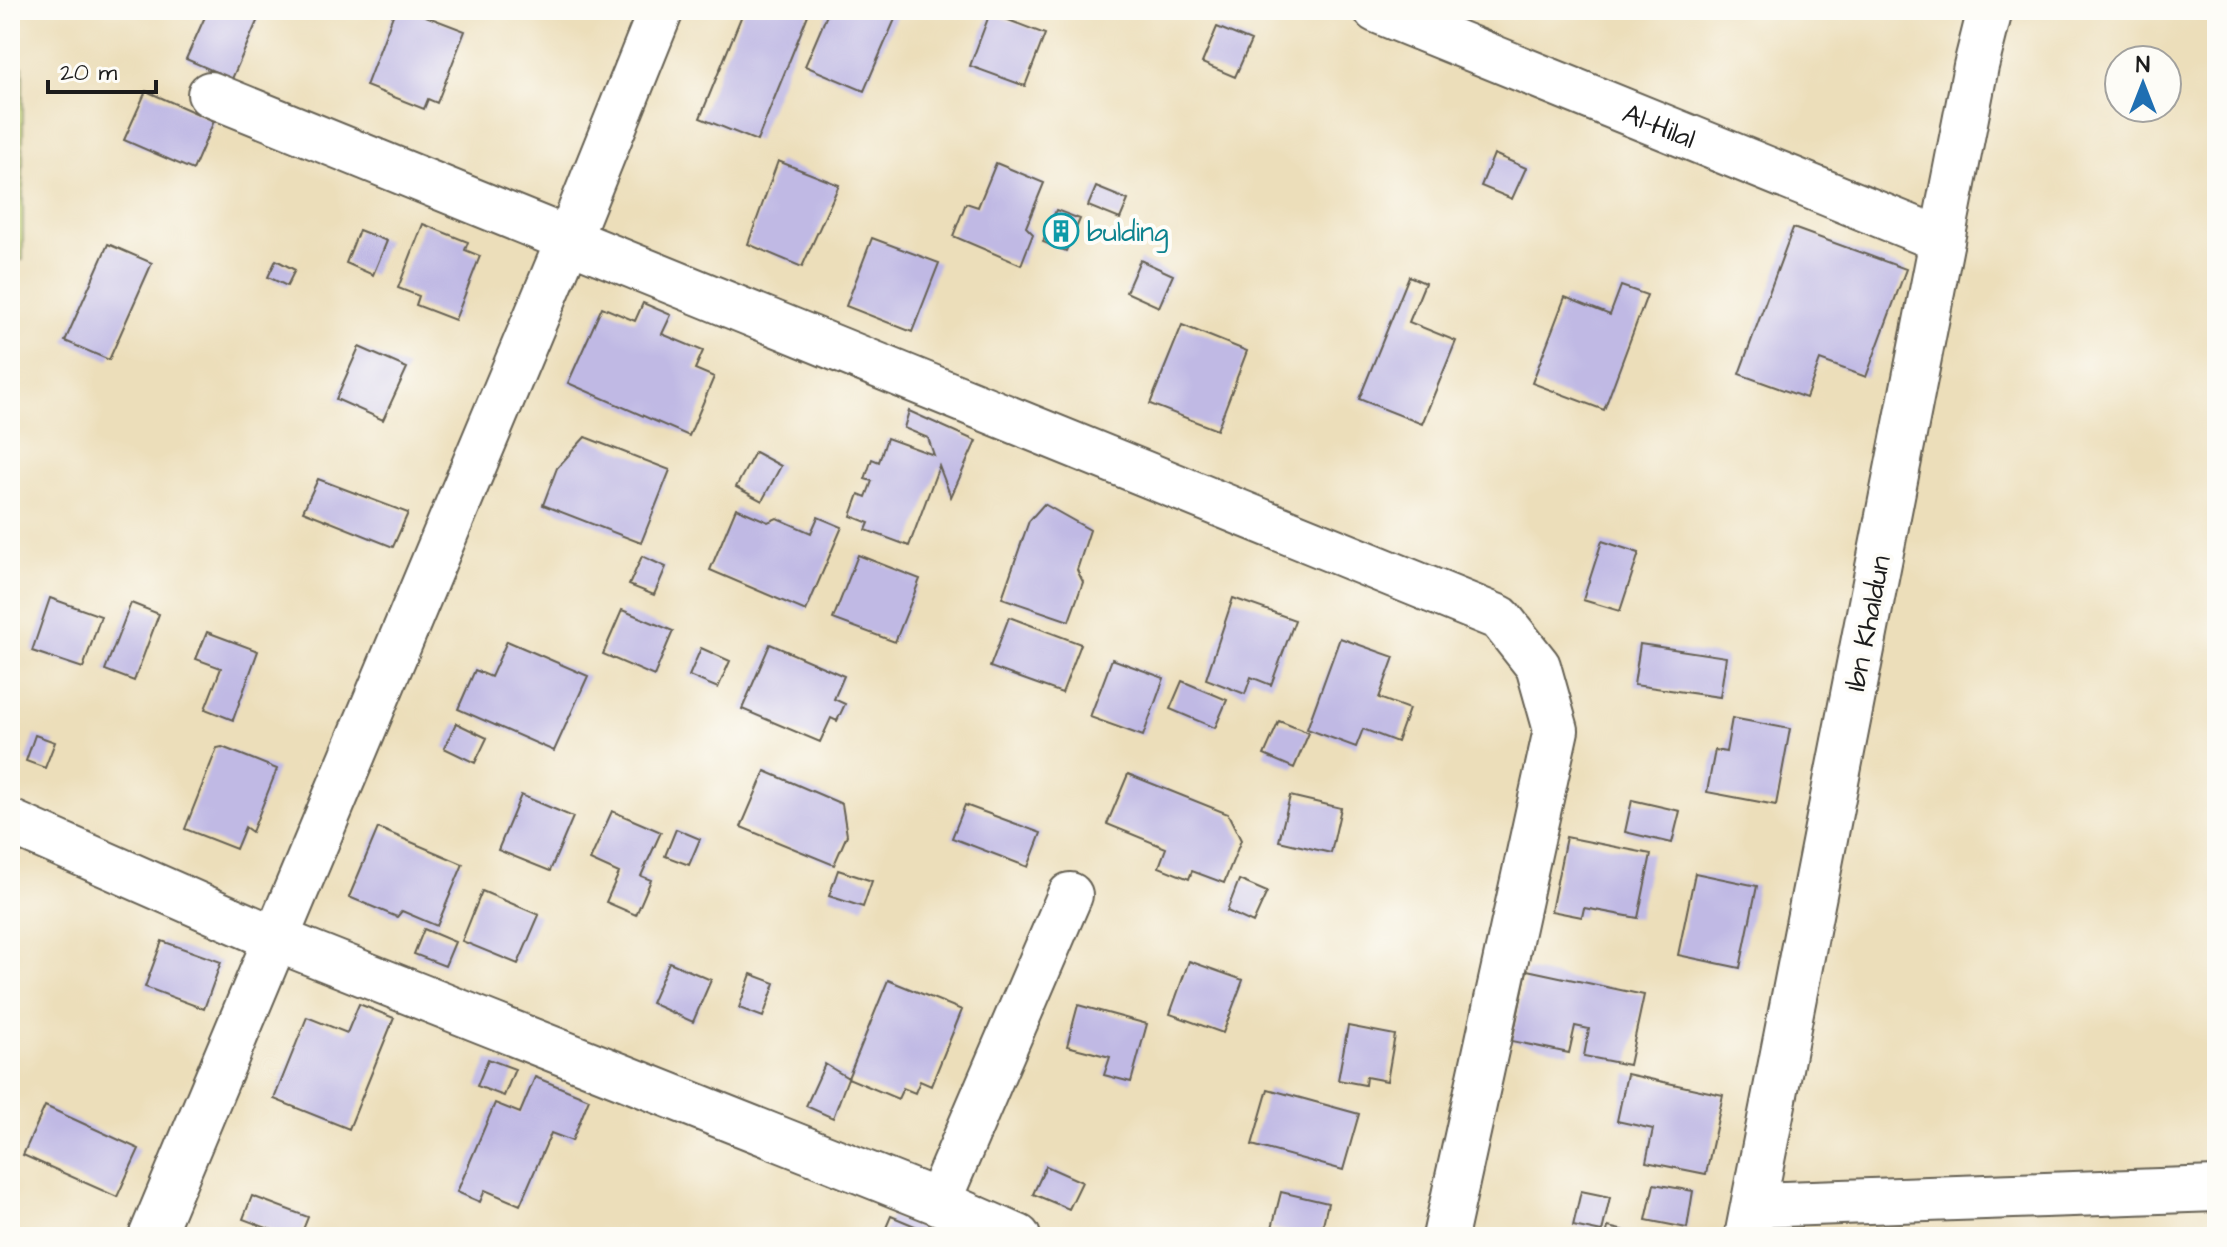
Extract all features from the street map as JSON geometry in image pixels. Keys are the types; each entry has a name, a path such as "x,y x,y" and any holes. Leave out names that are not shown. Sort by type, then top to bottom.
{"street":[{"path":"151,1237 568,241 661,10"},
{"name":"Al-Hilal","path":"1376,10 1942,240"},
{"name":"Ibn Khaldun","path":"1750,1221 1990,10"},
{"path":"210,94 1500,618 1538,666 1556,730 1445,1237"},
{"path":"10,822 276,939 938,1202 1018,1237"},
{"path":"938,1202 1070,895"},
{"path":"1750,1221 2217,1189"}],"green space":[{"path":"10,67 23,67 23,260 10,260"}],"building":[{"path":"208,10 262,10 232,79 186,59"},
{"path":"395,10 410,10 465,31 437,103 428,99 424,109 366,86"},
{"path":"744,10 810,10 757,141 700,118"},
{"path":"829,10 899,10 864,91 805,66"},
{"path":"990,13 1045,34 1025,86 970,66"},
{"path":"1217,27 1251,41 1235,77 1202,63"},
{"path":"146,91 214,121 193,170 124,140"},
{"path":"1494,154 1526,168 1512,199 1481,186"},
{"path":"778,161 839,185 802,267 748,244"},
{"path":"996,163 1044,183 1026,227 1033,234 1021,265 953,236 966,203 978,207"},
{"path":"1096,187 1128,200 1120,219 1088,206"},
{"name":"bulding","path":"1056,210 1080,219 1066,251 1043,242"},
{"path":"423,224 468,242 465,250 480,256 455,320 416,305 419,296 398,288"},
{"path":"1793,228 1906,269 1866,377 1820,360 1806,398 1739,374"},
{"path":"359,230 387,241 373,275 346,263"},
{"path":"872,238 939,263 912,332 846,306"},
{"path":"108,244 152,263 109,360 65,341"},
{"path":"276,260 295,270 287,286 268,277"},
{"path":"1140,260 1173,275 1159,307 1126,292"},
{"path":"1409,276 1425,283 1409,322 1456,341 1422,424 1359,399"},
{"path":"1621,286 1647,295 1604,410 1532,383 1565,297 1610,315"},
{"path":"643,303 671,315 662,334 703,351 695,369 714,377 689,436 568,383 602,307 635,321"},
{"path":"1182,325 1247,351 1217,430 1150,404"},
{"path":"359,347 407,368 383,420 336,399"},
{"path":"909,411 976,441 951,497 939,466 909,546 866,530 869,523 851,516 859,494 866,497 872,481 865,479 872,459 879,462 887,438 934,455 928,438 904,428"},
{"path":"585,437 670,470 641,543 543,505 557,468"},
{"path":"755,452 781,466 762,501 736,487"},
{"path":"318,479 408,513 393,547 303,511"},
{"path":"1044,504 1090,530 1077,570 1083,582 1069,621 1002,598 1029,521"},
{"path":"736,508 768,522 777,518 811,533 818,517 842,527 806,611 710,570"},
{"path":"1602,541 1639,553 1620,611 1583,600"},
{"path":"858,555 920,579 895,642 833,619"},
{"path":"642,556 666,567 654,595 629,585"},
{"path":"50,598 101,616 83,668 32,651"},
{"path":"1233,598 1295,620 1271,685 1251,677 1245,694 1206,679"},
{"path":"131,603 159,614 134,681 105,670"},
{"path":"622,610 673,631 654,676 603,654"},
{"path":"1009,617 1081,644 1062,693 990,667"},
{"path":"207,632 258,651 233,720 205,709 221,668 196,659"},
{"path":"1340,638 1394,657 1379,698 1409,709 1397,742 1363,729 1356,747 1307,729"},
{"path":"507,641 588,676 554,751 458,709 475,670 491,677"},
{"path":"770,644 844,676 834,699 845,704 837,721 831,718 820,742 742,709"},
{"path":"1640,644 1726,657 1720,697 1634,685"},
{"path":"701,648 730,661 718,688 689,676"},
{"path":"1112,659 1164,678 1143,736 1090,717"},
{"path":"1182,681 1227,700 1215,728 1170,709"},
{"path":"1732,718 1790,729 1776,805 1707,792 1715,750 1726,752"},
{"path":"1279,721 1309,733 1294,768 1264,755"},
{"path":"456,723 487,738 475,763 444,748"},
{"path":"35,735 55,742 45,768 26,761"},
{"path":"222,747 277,769 252,832 245,827 236,849 185,829 217,748"},
{"path":"765,771 842,804 847,835 834,865 741,827"},
{"path":"1128,774 1228,814 1241,840 1224,883 1192,871 1189,879 1159,867 1166,848 1107,824"},
{"path":"521,795 573,817 550,871 498,850"},
{"path":"1290,796 1341,808 1331,853 1279,841"},
{"path":"1632,800 1680,811 1672,843 1625,832"},
{"path":"965,805 1041,833 1028,867 952,838"},
{"path":"612,811 661,832 641,876 651,880 636,915 606,902 619,873 590,860"},
{"path":"378,828 463,864 437,926 402,911 397,917 349,897"},
{"path":"676,829 700,839 689,865 665,856"},
{"path":"1566,837 1651,854 1638,918 1584,908 1582,917 1551,911"},
{"path":"838,870 872,881 863,907 829,896"},
{"path":"1695,873 1757,886 1740,968 1678,955"},
{"path":"1239,880 1267,892 1253,923 1227,911"},
{"path":"482,891 539,915 518,964 462,941"},
{"path":"424,929 455,942 445,966 414,954"},
{"path":"162,941 221,962 204,1009 145,987"},
{"path":"1189,961 1243,980 1223,1033 1170,1014"},
{"path":"669,962 711,980 693,1022 651,1003"},
{"path":"1527,970 1644,995 1629,1065 1584,1056 1589,1029 1575,1026 1569,1053 1512,1041"},
{"path":"751,974 775,983 763,1017 739,1008"},
{"path":"888,980 962,1010 931,1086 920,1081 915,1093 903,1088 898,1099 848,1078"},
{"path":"359,1004 394,1018 349,1129 274,1099 307,1017 347,1033"},
{"path":"1078,1005 1147,1024 1131,1082 1104,1075 1110,1057 1067,1046"},
{"path":"1348,1026 1395,1035 1387,1081 1366,1077 1365,1085 1338,1080"},
{"path":"488,1059 515,1069 504,1096 477,1086"},
{"path":"825,1064 848,1078 833,1118 806,1106"},
{"path":"1627,1074 1723,1095 1706,1174 1646,1162 1653,1129 1617,1121"},
{"path":"535,1077 589,1099 572,1141 551,1133 520,1205 485,1190 480,1202 457,1192 495,1103 520,1113"},
{"path":"1268,1089 1359,1114 1343,1170 1252,1145"},
{"path":"45,1106 139,1149 117,1197 23,1155"},
{"path":"1046,1166 1082,1182 1069,1209 1033,1194"},
{"path":"1654,1184 1693,1191 1687,1228 1646,1220"},
{"path":"1581,1191 1610,1197 1602,1232 1573,1226"},
{"path":"1281,1192 1328,1203 1320,1237 1272,1228"},
{"path":"252,1196 308,1217 300,1237 273,1237 275,1231 243,1219"},
{"path":"891,1216 941,1237 882,1237"},
{"path":"1608,1227 1647,1236 1606,1237"}],"place":[{"name":"bulding","path":"1061,231"}]}
